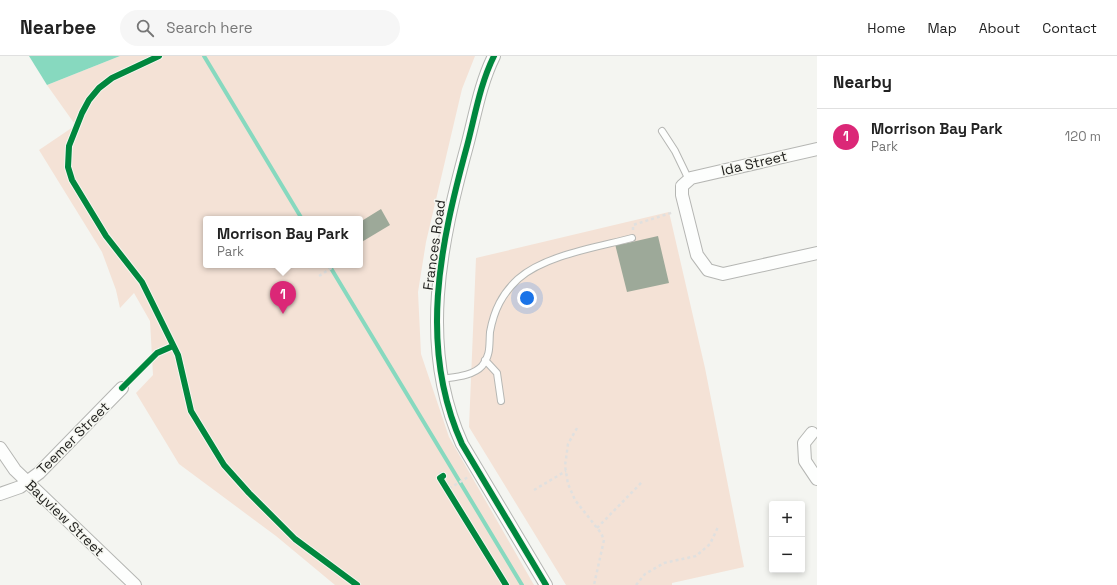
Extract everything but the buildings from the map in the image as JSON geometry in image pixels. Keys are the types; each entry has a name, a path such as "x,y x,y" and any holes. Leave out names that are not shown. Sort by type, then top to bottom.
{"street":[{"name":"Frances Road","path":"494,56 480,95 453,197 442,249 438,310 438,351 441,379 452,422 462,444 546,585"},
{"name":"Ida Street","path":"690,179 817,149"},
{"path":"690,179 682,186 682,195 698,255 708,270 723,274 817,253"},
{"name":"Teemer Street","path":"0,494 27,482 39,473 122,388"},
{"path":"812,433 804,444 804,461 817,479"},
{"name":"Bayview Street","path":"0,448 9,464 135,585"}],"lane":[{"path":"662,131 690,179"},
{"path":"441,379 466,374 481,367 490,352 490,332 495,313 502,296 520,278 538,266 565,256 632,238"},
{"path":"485,360 496,373 501,401"}],"path":[{"path":"633,225 670,213"},
{"path":"319,276 331,268"},
{"path":"577,428 568,444 566,471 568,484 575,500 597,528 604,540 594,585"},
{"path":"534,490 566,471"},
{"path":"442,474 450,488 468,477"},
{"path":"442,474 440,478 452,498"},
{"path":"597,528 642,482"},
{"path":"636,585 645,574 664,563 696,556 710,544 718,527"}],"shaded area":[{"path":"29,56 120,56 47,85"},
{"path":"120,56 475,56 462,89 426,242 418,292 421,354 449,437 534,585 335,585 276,536 179,464 136,393 153,375 150,321 134,293 120,308 116,290 102,252 39,150 73,127 74,123 47,85"},
{"path":"669,212 705,368 744,567 672,583 672,585 566,585 469,427 476,258"}],"waterway":[{"path":"204,56 300,216"},
{"path":"331,268 522,585"}],"cycle path":[{"path":"159,56 112,78 99,88 89,100 82,113 69,146 68,167 72,180 106,236 142,282 178,355 191,411 224,465 249,493 295,539 357,585"},
{"path":"494,56 478,100 457,183 442,258 438,296 437,333 440,370 448,407 462,444 546,585"},
{"path":"122,388 157,353 173,346"},
{"path":"443,476 440,478 506,585"}],"place":[{"name":"Morrison Bay Park","path":"283,314"}]}
